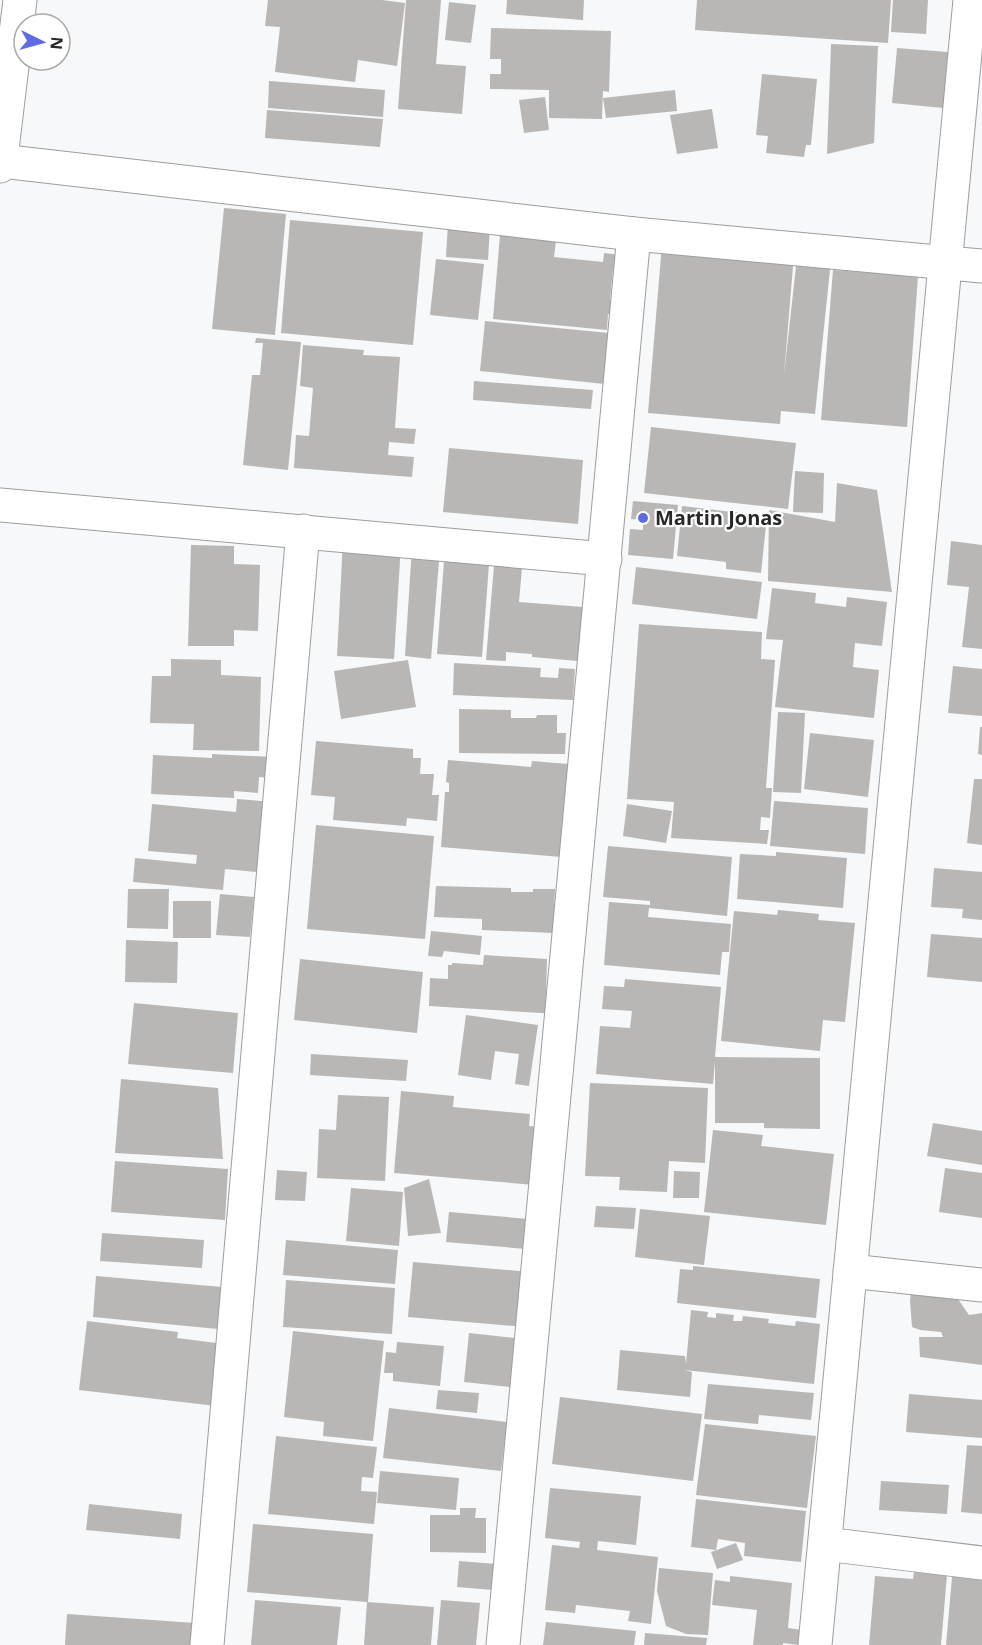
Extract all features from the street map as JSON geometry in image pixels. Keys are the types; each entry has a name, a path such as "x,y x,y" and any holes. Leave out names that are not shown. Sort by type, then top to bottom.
{"street":[{"path":"20,0 0,163 634,234 982,266"},
{"path":"815,1645 970,0"},
{"path":"504,1645 634,234"},
{"path":"0,505 605,559"},
{"path":"207,1645 303,531"},
{"path":"850,1271 982,1286"},
{"path":"825,1544 982,1563"}],"building":[{"path":"268,0 382,0 405,3 397,66 358,60 355,82 275,72 280,27 265,26"},
{"path":"406,0 441,0 436,64 466,66 462,114 398,109"},
{"path":"507,0 584,0 583,20 506,14"},
{"path":"697,0 891,0 888,43 695,30"},
{"path":"893,0 928,0 926,34 891,32"},
{"path":"449,2 476,5 471,43 445,40"},
{"path":"491,28 611,31 609,92 603,91 602,119 549,118 549,90 490,89 490,74 501,74 501,59 490,59"},
{"path":"831,44 878,46 874,143 827,154"},
{"path":"897,48 948,52 943,108 892,103"},
{"path":"762,74 817,79 811,145 806,145 804,157 766,153 768,136 756,135"},
{"path":"269,81 385,90 383,117 268,108"},
{"path":"675,90 677,111 606,118 603,98"},
{"path":"545,97 549,130 524,133 519,100"},
{"path":"712,109 718,148 677,154 670,115"},
{"path":"267,110 383,119 380,147 265,138"},
{"path":"224,208 286,214 275,335 212,329"},
{"path":"290,220 423,232 413,345 281,333"},
{"path":"448,223 490,226 488,260 446,257"},
{"path":"500,235 556,241 554,257 603,262 604,253 629,256 627,270 613,269 610,300 625,301 623,315 608,314 607,330 493,319"},
{"path":"662,244 794,254 784,375 797,257 831,260 815,414 781,411 780,424 648,413"},
{"path":"436,259 484,264 478,320 430,315"},
{"path":"833,270 918,276 907,427 821,420"},
{"path":"485,321 609,333 605,384 480,371"},
{"path":"256,338 301,342 288,470 243,465 252,375 260,375 263,343 255,343"},
{"path":"303,345 364,350 363,355 400,357 395,428 416,429 414,444 389,442 388,455 414,457 412,477 294,468 296,435 309,436 313,388 300,386"},
{"path":"474,381 593,390 591,409 473,400"},
{"path":"651,427 796,443 788,509 644,493"},
{"path":"449,448 583,460 578,524 443,512"},
{"path":"795,471 824,473 823,513 793,512"},
{"path":"837,483 877,490 892,592 768,581 769,510 835,522"},
{"path":"633,501 678,505 673,559 628,555 630,529 643,530 643,520 631,519"},
{"path":"682,506 767,516 761,573 726,569 726,562 677,556"},
{"path":"343,540 401,544 394,659 337,656"},
{"path":"951,541 982,545 982,649 962,647 969,587 947,585"},
{"path":"191,545 234,546 234,564 260,565 258,631 234,630 234,646 188,646"},
{"path":"412,547 440,549 431,659 405,656"},
{"path":"445,548 490,551 482,657 437,654"},
{"path":"495,554 523,556 519,602 583,607 578,661 506,652 506,661 486,660"},
{"path":"636,567 762,582 757,619 632,604"},
{"path":"772,588 816,593 815,603 846,607 847,597 887,602 882,646 855,643 853,667 879,670 874,718 775,707 783,640 766,639"},
{"path":"639,624 762,632 761,659 775,660 766,788 772,788 770,818 761,817 760,830 769,830 767,844 671,838 674,802 627,799"},
{"path":"171,659 221,660 221,675 261,677 259,751 193,750 194,724 150,723 152,676 171,676"},
{"path":"408,660 416,707 341,719 334,671"},
{"path":"454,663 541,668 540,677 558,678 559,668 575,669 573,700 453,695"},
{"path":"953,666 982,669 982,716 948,713"},
{"path":"459,709 511,710 511,718 557,715 557,733 566,733 565,754 459,753"},
{"path":"778,712 805,713 801,793 773,792"},
{"path":"980,727 982,727 982,755 978,754"},
{"path":"810,733 874,740 868,797 804,789"},
{"path":"316,741 413,749 413,758 421,758 420,774 434,774 432,795 439,795 437,821 407,818 406,826 333,820 335,797 311,795"},
{"path":"212,754 272,757 271,778 259,777 258,793 234,791 234,798 151,794 153,755 212,758"},
{"path":"448,760 531,767 532,761 581,765 573,858 441,847 445,792 449,792 449,783 446,782"},
{"path":"974,779 982,779 982,845 967,843"},
{"path":"237,799 274,802 272,822 261,821 259,846 270,847 267,873 225,869 223,890 133,882 135,858 196,864 197,855 148,851 152,804 236,812"},
{"path":"774,801 868,808 865,854 770,846"},
{"path":"627,804 672,811 666,843 623,836"},
{"path":"316,825 434,836 425,939 307,929"},
{"path":"608,846 732,857 727,916 649,908 648,917 731,924 729,952 722,952 720,975 604,965 609,902 650,905 650,901 603,897"},
{"path":"776,852 847,858 843,908 737,899 740,854 776,856"},
{"path":"934,868 982,872 982,920 962,918 963,909 931,907"},
{"path":"436,886 511,888 511,892 555,889 553,933 482,930 482,919 434,917"},
{"path":"128,889 169,889 168,929 127,928"},
{"path":"220,894 254,897 250,937 216,935"},
{"path":"173,901 211,901 211,938 173,938"},
{"path":"778,910 819,914 818,920 855,923 845,1022 823,1020 820,1051 721,1041 734,911 777,915"},
{"path":"431,931 482,936 480,955 444,951 442,957 428,956"},
{"path":"931,934 982,938 982,982 927,977"},
{"path":"126,940 178,942 177,983 125,982"},
{"path":"484,955 547,959 546,993 558,994 557,1014 429,1006 430,978 448,979 448,965 452,963 483,965"},
{"path":"300,959 423,972 417,1033 294,1020"},
{"path":"625,979 721,987 715,1057 820,1058 820,1129 764,1128 764,1123 715,1123 715,1061 713,1084 596,1074 600,1026 630,1028 632,1011 602,1009 604,986 624,987"},
{"path":"134,1003 238,1013 233,1073 128,1064"},
{"path":"466,1015 538,1025 529,1086 515,1084 519,1054 495,1051 491,1080 458,1075"},
{"path":"311,1054 408,1060 406,1081 310,1075"},
{"path":"121,1079 218,1088 223,1159 115,1153"},
{"path":"590,1083 708,1088 705,1163 669,1161 667,1192 619,1190 620,1177 585,1176"},
{"path":"401,1091 454,1096 453,1107 530,1114 529,1126 540,1127 535,1185 394,1173"},
{"path":"338,1095 389,1097 385,1181 317,1178 319,1129 336,1130"},
{"path":"933,1123 982,1131 982,1165 927,1156"},
{"path":"713,1130 763,1135 761,1146 834,1154 826,1225 704,1212"},
{"path":"115,1161 228,1169 225,1220 111,1212"},
{"path":"945,1168 982,1173 982,1218 939,1212"},
{"path":"277,1170 307,1172 305,1201 275,1200"},
{"path":"674,1171 700,1172 699,1198 673,1198"},
{"path":"429,1179 441,1233 408,1236 404,1188"},
{"path":"351,1188 403,1192 399,1246 346,1241"},
{"path":"596,1206 636,1208 634,1229 594,1227"},
{"path":"640,1209 710,1216 704,1265 635,1257"},
{"path":"449,1212 529,1219 526,1249 446,1242"},
{"path":"102,1233 204,1240 202,1268 100,1261"},
{"path":"286,1240 398,1250 395,1284 283,1275"},
{"path":"413,1262 531,1272 526,1327 408,1317"},
{"path":"693,1266 820,1279 816,1318 677,1303 680,1269 693,1270"},
{"path":"96,1276 222,1287 218,1329 93,1317"},
{"path":"286,1280 395,1288 392,1334 283,1327"},
{"path":"912,1285 958,1299 969,1315 982,1313 982,1365 920,1357 919,1337 943,1337 941,1332 912,1327 910,1301"},
{"path":"691,1310 708,1312 707,1317 716,1318 716,1313 734,1315 733,1321 742,1321 743,1316 769,1319 768,1323 795,1326 796,1321 820,1324 814,1384 684,1370 692,1372 690,1397 617,1390 620,1350 685,1356 686,1364"},
{"path":"87,1321 178,1332 177,1338 224,1344 216,1406 79,1390"},
{"path":"293,1331 384,1341 373,1441 323,1436 324,1422 284,1417"},
{"path":"469,1333 515,1338 510,1387 464,1382"},
{"path":"397,1342 444,1346 440,1386 393,1381 393,1373 384,1373 386,1352 396,1353"},
{"path":"708,1384 814,1393 811,1420 759,1415 758,1424 704,1419"},
{"path":"438,1390 479,1393 477,1413 436,1409"},
{"path":"909,1394 982,1400 982,1438 906,1432"},
{"path":"560,1397 702,1414 693,1481 552,1464"},
{"path":"389,1408 507,1422 501,1471 383,1458"},
{"path":"705,1424 816,1436 807,1508 696,1495"},
{"path":"276,1436 377,1447 373,1478 362,1477 361,1491 377,1492 374,1524 268,1514"},
{"path":"967,1445 982,1446 982,1514 961,1512"},
{"path":"380,1471 459,1478 456,1510 377,1503"},
{"path":"881,1481 949,1485 947,1514 879,1510"},
{"path":"550,1488 641,1496 636,1545 598,1541 597,1550 658,1557 651,1624 628,1621 630,1611 576,1605 575,1613 545,1610 552,1545 579,1548 580,1542 545,1538"},
{"path":"696,1499 806,1511 801,1562 744,1556 745,1543 718,1539 716,1550 691,1547"},
{"path":"89,1504 182,1514 180,1539 86,1530"},
{"path":"460,1508 476,1508 475,1518 486,1518 486,1553 430,1552 430,1515 460,1515"},
{"path":"253,1524 373,1534 368,1602 434,1607 431,1645 364,1645 367,1602 247,1592"},
{"path":"736,1543 743,1560 717,1569 711,1552"},
{"path":"459,1561 496,1564 493,1590 457,1587"},
{"path":"953,1566 982,1568 982,1645 946,1645"},
{"path":"659,1568 713,1573 708,1635 686,1634 666,1626 657,1591"},
{"path":"914,1572 947,1575 941,1645 869,1645 875,1576 913,1579"},
{"path":"730,1576 792,1583 788,1628 802,1630 800,1645 783,1643 783,1645 753,1645 757,1610 712,1605 715,1580 730,1582"},
{"path":"255,1600 341,1607 337,1645 251,1645"},
{"path":"441,1600 480,1603 476,1645 437,1645"},
{"path":"67,1614 195,1623 193,1645 65,1645"},
{"path":"546,1622 636,1631 634,1645 543,1645"},
{"path":"645,1633 707,1638 706,1645 644,1645"}],"place":[{"name":"Martin Jonas","path":"643,518"}]}
